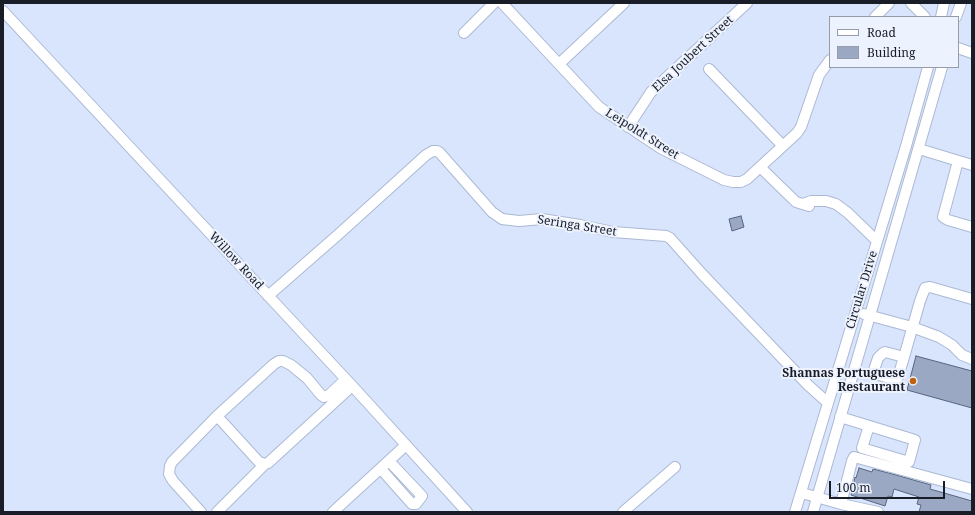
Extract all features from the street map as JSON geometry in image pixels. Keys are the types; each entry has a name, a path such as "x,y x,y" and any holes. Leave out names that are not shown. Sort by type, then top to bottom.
{"street":[{"path":"464,33 494,3"},
{"name":"Leipoldt Street","path":"502,3 595,103 628,127 668,152 729,181 743,181 797,134 801,127 819,76 829,61"},
{"path":"559,64 624,3"},
{"name":"Elsa Joubert Street","path":"628,127 651,92 747,3"},
{"path":"875,16 890,3"},
{"path":"912,3 924,16"},
{"path":"941,16 944,3"},
{"path":"956,16 961,3"},
{"name":"Willow Road","path":"3,11 349,382 467,512"},
{"path":"959,48 972,53"},
{"name":"Circular Drive","path":"795,512 906,146 928,68"},
{"name":"Circular Drive","path":"813,512 942,68"},
{"path":"709,69 783,146"},
{"path":"919,149 972,165"},
{"name":"Seringa Street","path":"268,296 426,155 437,151 492,212 502,219 519,221 539,218 613,232 666,236 670,238 702,274 808,385 828,403"},
{"path":"958,161 943,217 948,220 972,227"},
{"path":"760,167 796,202 808,206 811,202 819,201 826,201 836,204 848,213 877,241"},
{"path":"904,357 923,291 926,287 972,299"},
{"path":"856,312 912,327 939,337 947,341 962,356 972,359"},
{"path":"201,512 173,481 169,474 172,462 217,416 274,364 279,361 291,365 302,373 323,396 329,395 349,382"},
{"path":"217,512 349,382"},
{"path":"217,416 259,462 265,464"},
{"path":"840,417 915,440 908,462 862,448 869,426"},
{"path":"333,512 406,445"},
{"path":"841,504 854,457 972,489"},
{"path":"381,469 412,504 416,504 422,496 390,461"},
{"path":"623,512 675,466"},
{"path":"802,493 841,504 878,512"}],"building":[{"path":"741,216 744,227 732,231 729,219"},
{"path":"916,356 972,371 972,408 907,390"},
{"path":"859,468 872,472 873,469 931,485 930,489 972,501 972,512 919,512 921,505 917,504 919,497 894,489 892,497 888,496 885,506 851,495 855,477 856,478"}],"place":[{"name":"Shannas Portuguese Restaurant","path":"913,381"}]}
